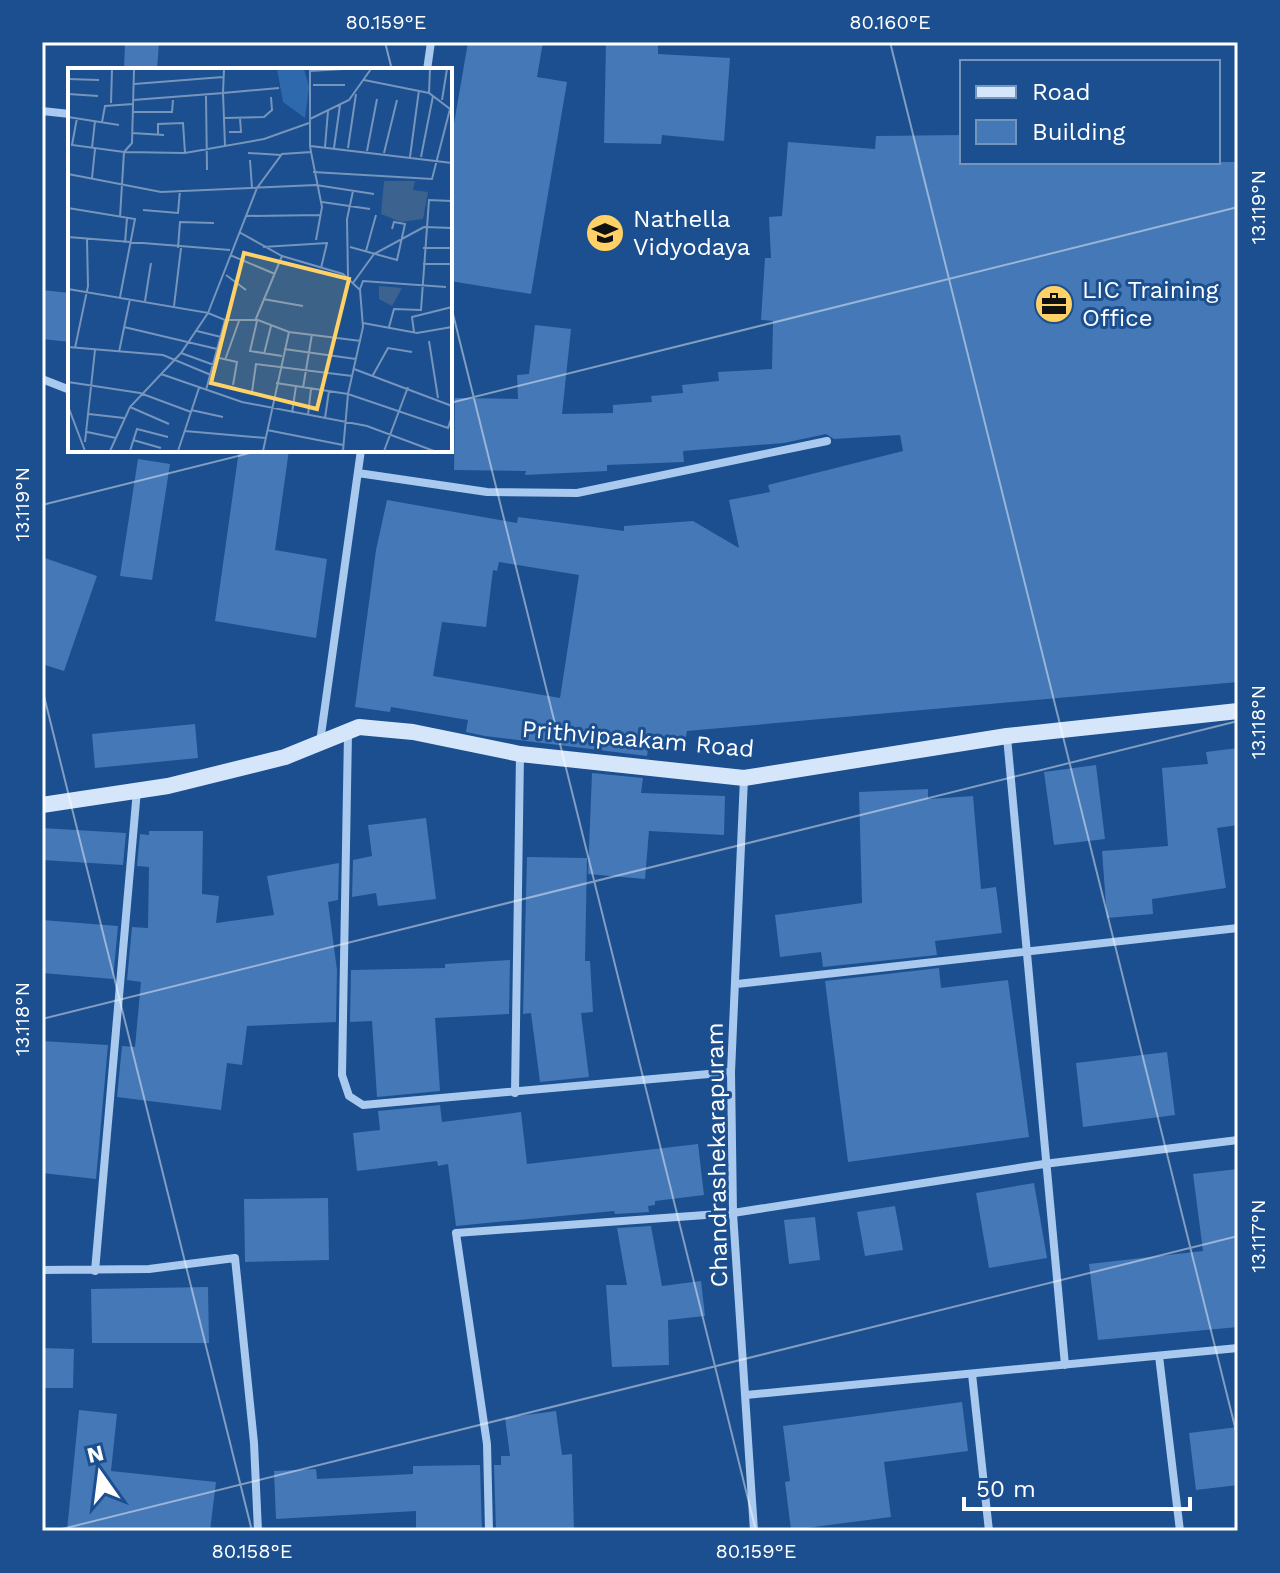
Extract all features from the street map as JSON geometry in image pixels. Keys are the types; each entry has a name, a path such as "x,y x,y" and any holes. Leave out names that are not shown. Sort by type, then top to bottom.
{"street":[{"path":"427,68 431,42"},
{"path":"42,111 68,114"},
{"path":"42,379 68,389"},
{"path":"358,473 487,492 577,493 827,441"},
{"path":"320,743 361,452"},
{"name":"Prithvipaakam Road","path":"42,805 137,790 285,757 359,727 413,732 520,754 744,778 1007,736 1238,711"},
{"path":"348,732 342,1075 349,1096 363,1105 731,1072"},
{"path":"1007,736 1044,1164 1065,1365"},
{"path":"515,1093 520,754"},
{"name":"Chandrashekarapuram","path":"744,778 731,1072 733,1213 754,1531"},
{"path":"95,1271 137,790"},
{"path":"737,984 1238,928"},
{"path":"489,1531 487,1444 456,1233 733,1213 1044,1164 1238,1140"},
{"path":"42,1270 149,1269 235,1258 254,1443 258,1531"},
{"path":"746,1395 1238,1348"},
{"path":"1159,1356 1180,1531"},
{"path":"972,1374 989,1531"}],"building":[{"path":"125,42 159,42 157,68 124,68"},
{"path":"468,42 543,42 537,77 567,82 531,294 452,281 452,135"},
{"path":"606,42 658,42 658,54 730,58 724,141 662,135 661,144 604,143"},
{"name":"LIC Training Office","path":"960,135 960,164 1238,162 1238,682 687,731 685,742 650,737 647,756 485,736 466,732 468,720 391,707 390,712 355,707 376,550 387,500 517,523 518,517 624,531 624,526 693,521 739,548 729,500 770,492 768,485 903,451 900,435 834,439 826,434 784,443 683,451 684,462 607,465 607,471 525,475 526,471 454,470 455,398 518,399 517,375 529,374 535,325 571,329 562,414 613,413 613,405 652,402 651,396 683,393 682,385 719,381 718,372 772,369 773,321 761,320 765,258 771,258 769,217 782,216 788,142 875,149 876,136","holes":["499,562 579,575 560,698 433,676 442,622 486,627 493,570 497,571"]},
{"path":"42,290 68,293 68,342 42,339"},
{"path":"239,452 289,452 275,550 327,559 316,638 215,621"},
{"path":"138,459 170,464 152,580 120,576"},
{"path":"42,557 97,576 64,671 42,664"},
{"path":"195,724 198,758 95,768 92,734"},
{"path":"1238,748 1238,825 1217,828 1226,888 1152,899 1153,914 1107,918 1102,851 1168,846 1162,768 1208,764 1206,752"},
{"path":"1096,765 1105,839 1054,845 1044,772"},
{"path":"592,773 643,778 641,793 725,796 724,835 649,831 645,879 588,874"},
{"path":"928,789 928,799 973,796 981,889 996,887 1002,933 935,941 937,955 823,967 821,952 780,957 775,915 862,903 859,792"},
{"path":"426,818 436,899 378,906 376,893 352,897 353,860 372,856 368,825"},
{"path":"42,828 126,833 123,865 42,860"},
{"path":"149,831 203,831 202,894 219,896 216,923 274,915 267,876 339,863 338,900 328,902 337,970 336,1022 247,1026 242,1065 227,1063 221,1110 117,1097 122,1046 135,1047 141,982 127,980 132,927 148,928 149,867 137,866 140,834 149,835"},
{"path":"527,857 587,858 585,961 590,961 593,1012 581,1013 589,1077 540,1082 531,1013 523,1014"},
{"path":"42,920 118,926 113,979 42,973"},
{"path":"510,960 509,1014 435,1018 440,1091 377,1097 372,1021 350,1022 351,970 445,968 445,964"},
{"path":"939,968 941,988 1008,980 1029,1137 848,1162 825,981"},
{"path":"42,1041 108,1045 96,1179 42,1173"},
{"path":"1167,1052 1175,1115 1083,1127 1076,1063"},
{"path":"440,1105 442,1122 521,1112 527,1164 698,1144 704,1195 655,1201 655,1205 648,1206 649,1212 615,1214 614,1211 456,1226 448,1164 438,1166 437,1161 357,1171 353,1133 380,1130 378,1111"},
{"path":"1238,1169 1238,1327 1098,1340 1089,1264 1203,1251 1193,1174"},
{"path":"1034,1183 1047,1258 989,1268 976,1193"},
{"path":"328,1198 329,1260 245,1262 244,1199"},
{"path":"895,1206 903,1250 865,1256 857,1212"},
{"path":"815,1217 820,1260 789,1264 784,1220"},
{"path":"651,1226 662,1286 701,1281 705,1316 668,1320 669,1365 612,1367 606,1285 627,1285 617,1228"},
{"path":"208,1287 209,1343 92,1343 91,1289"},
{"path":"42,1348 74,1349 73,1388 42,1388"},
{"path":"962,1402 968,1451 884,1462 891,1517 791,1530 785,1482 790,1481 783,1426"},
{"path":"79,1410 117,1414 111,1471 216,1482 210,1531 67,1531"},
{"path":"556,1411 562,1455 572,1454 574,1531 496,1531 494,1465 501,1465 501,1456 510,1456 505,1418"},
{"path":"1238,1427 1238,1485 1196,1490 1189,1433"},
{"path":"480,1465 482,1531 416,1531 416,1511 276,1519 274,1471 316,1469 317,1479 413,1474 413,1466"}],"place":[{"name":"Nathella Vidyodaya","path":"605,233"},
{"name":"LIC Training Office","path":"1054,304"}]}
